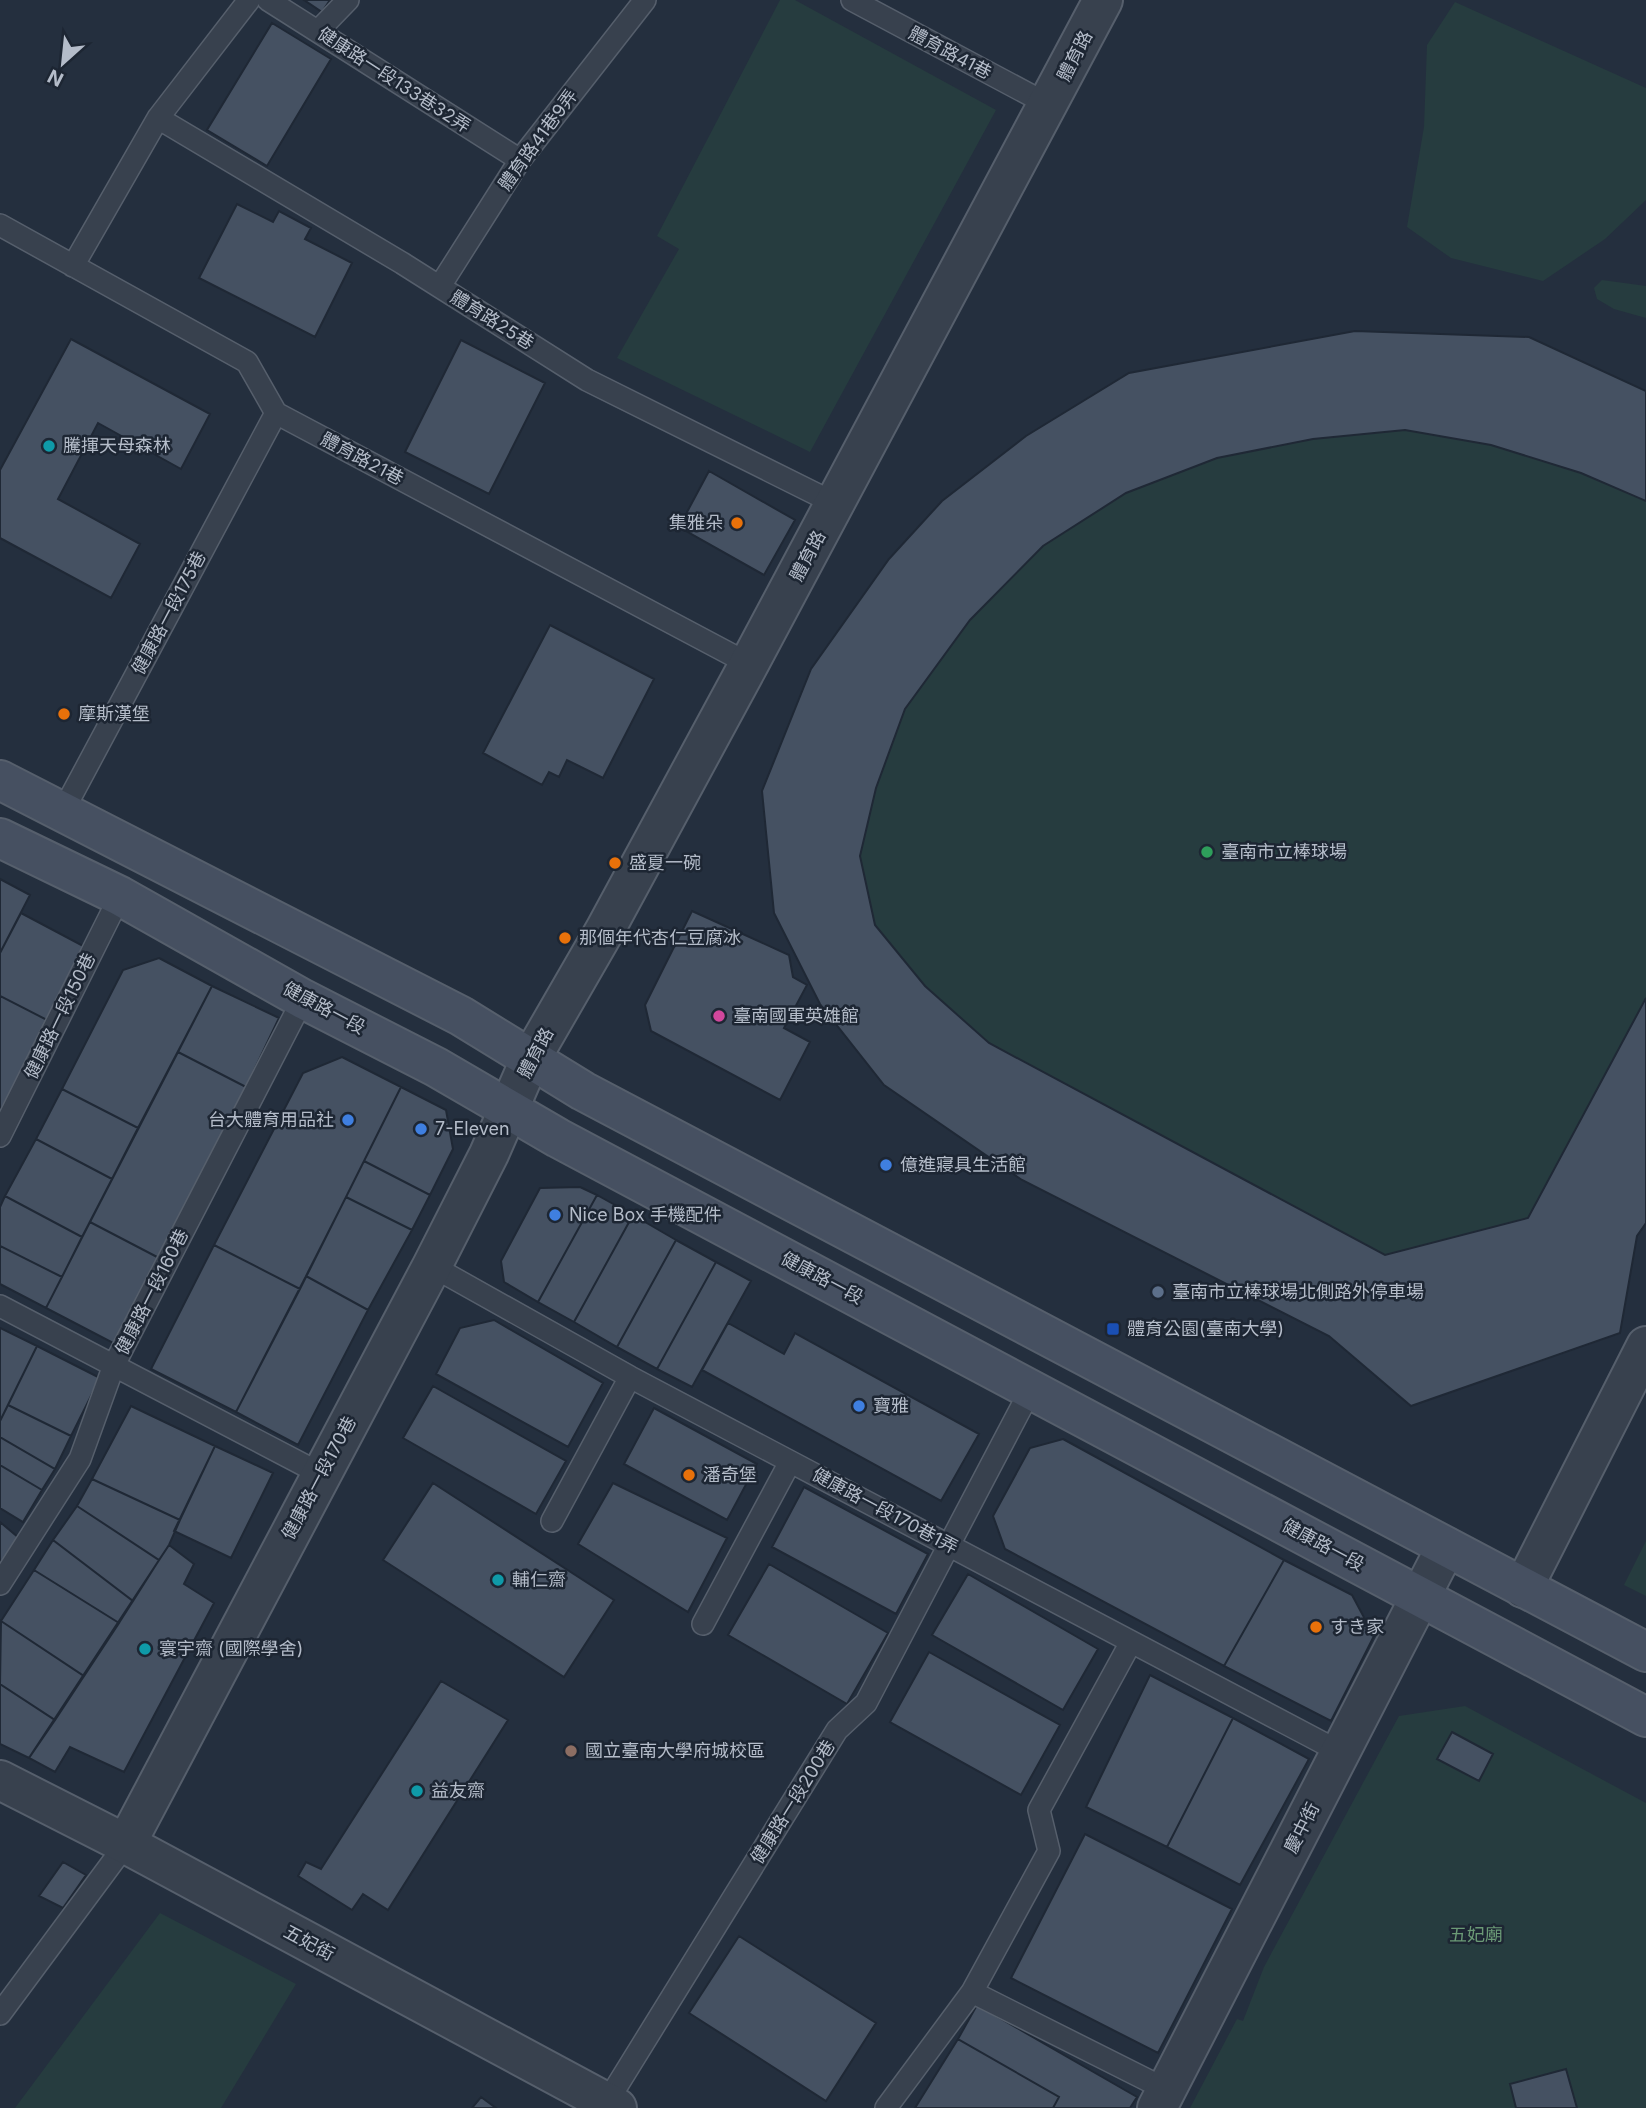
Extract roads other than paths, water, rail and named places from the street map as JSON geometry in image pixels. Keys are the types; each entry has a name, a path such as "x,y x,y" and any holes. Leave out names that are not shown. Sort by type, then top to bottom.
{"street":[{"name":"體育路","path":"507,1109 530,1060 605,930 836,504 1103,0"},
{"path":"0,780 461,1016 583,1091 1646,1653"},
{"name":"健康路一段","path":"0,838 120,896 303,999 436,1067 507,1109 1646,1717"},
{"name":"健康路一段170巷","path":"126,1844 432,1266 489,1154 507,1109"},
{"path":"1523,1588 1646,1346"},
{"name":"慶中街","path":"1162,2099 1446,1547"},
{"name":"五妃街","path":"0,1780 126,1844 612,2105"}],"lane":[{"path":"73,266 158,118 249,0"},
{"name":"健康路一段133巷32弄","path":"268,0 520,160"},
{"path":"318,30 348,0"},
{"name":"體育路41巷9弄","path":"440,286 520,160 645,0"},
{"name":"體育路41巷","path":"852,0 1049,106"},
{"name":"體育路25巷","path":"158,118 440,286 587,380 836,504"},
{"path":"0,225 247,362 276,414"},
{"name":"體育路21巷","path":"276,414 749,664"},
{"name":"健康路一段175巷","path":"62,813 276,414"},
{"name":"健康路一段150巷","path":"0,1136 120,896"},
{"name":"健康路一段160巷","path":"0,1584 80,1459 114,1365 303,999"},
{"name":"健康路一段170巷1弄","path":"432,1266 630,1377 1340,1752"},
{"path":"0,1306 321,1474"},
{"path":"552,1521 630,1377"},
{"name":"健康路一段200巷","path":"612,2105 837,1730 866,1703 1031,1389"},
{"path":"703,1624 790,1462"},
{"path":"886,2108 972,1992 1049,1851 1039,1810 1131,1642"},
{"path":"0,2014 126,1844"},
{"path":"972,1992 1162,2099"}],"place":[{"name":"騰揮天母森林","path":"49,446"},
{"name":"集雅朵","path":"737,523"},
{"name":"摩斯漢堡","path":"64,714"},
{"name":"臺南市立棒球場","path":"1207,852"},
{"name":"盛夏一碗","path":"615,863"},
{"name":"那個年代杏仁豆腐冰","path":"565,938"},
{"name":"臺南國軍英雄館","path":"719,1016"},
{"name":"台大體育用品社","path":"348,1120"},
{"name":"7-Eleven","path":"421,1129"},
{"name":"億進寢具生活館","path":"886,1165"},
{"name":"Nice Box 手機配件","path":"555,1215"},
{"name":"臺南市立棒球場北側路外停車場","path":"1158,1292"},
{"name":"體育公園(臺南大學)","path":"1113,1329"},
{"name":"寶雅","path":"859,1406"},
{"name":"潘奇堡","path":"689,1475"},
{"name":"輔仁齋","path":"498,1580"},
{"name":"すき家","path":"1316,1627"},
{"name":"寰宇齋 (國際學舍)","path":"145,1649"},
{"name":"國立臺南大學府城校區","path":"571,1751"},
{"name":"益友齋","path":"417,1791"}],"park label":[{"name":"五妃廟","path":"1476,1935"}]}
